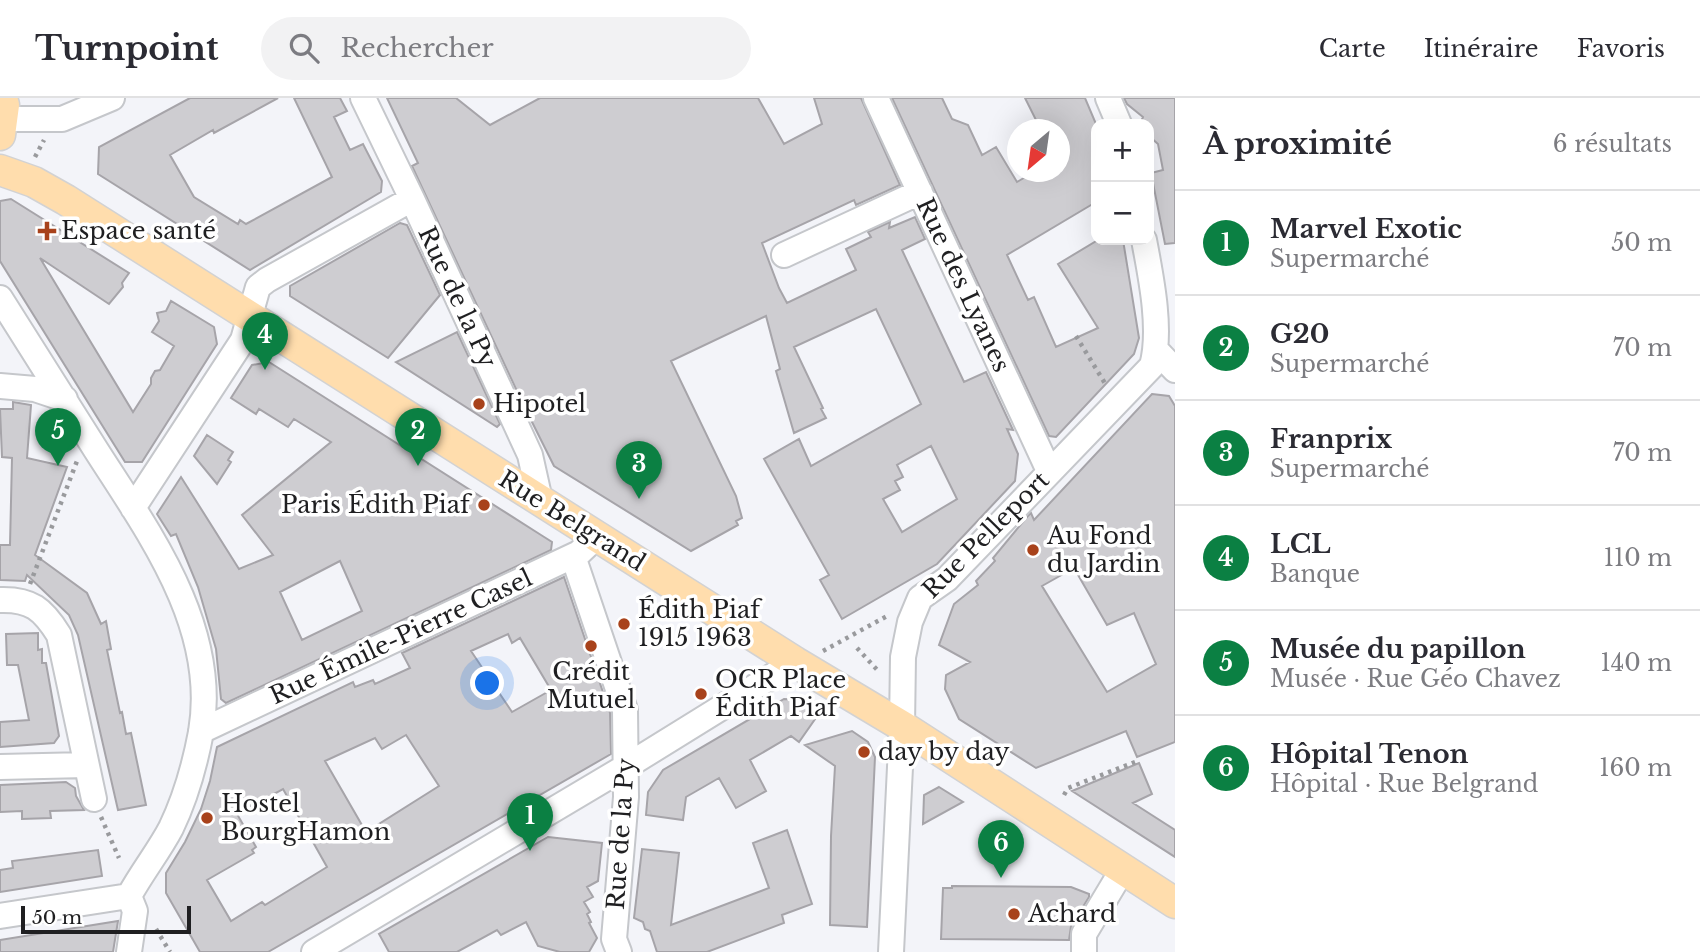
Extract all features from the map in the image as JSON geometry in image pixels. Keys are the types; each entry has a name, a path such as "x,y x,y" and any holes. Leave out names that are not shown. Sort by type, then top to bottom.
{"main road":[{"name":"Rue Belgrand","path":"0,170 34,182 66,200 795,662 902,726 1175,904"}],"street":[{"name":"Rue de la Py","path":"363,98 530,455 540,500"},
{"name":"Rue des Lyanes","path":"876,98 1049,471"},
{"path":"1108,98 1117,119"},
{"path":"1,117 62,119 102,99"},
{"path":"784,256 920,192"},
{"path":"134,508 243,340 258,287 412,199"},
{"path":"1146,245 1164,294 1156,350 1175,370"},
{"path":"0,298 134,508 165,563 191,620 201,666 203,697 201,731 185,794 170,828 129,895 0,916"},
{"name":"Rue Pelleport","path":"891,952 903,657 910,622 920,598 947,579 1117,404 1152,366 1156,350"},
{"path":"0,386 35,389 65,399"},
{"name":"Rue Émile-Pierre Casel","path":"201,731 573,556 597,536"},
{"name":"Rue de la Py","path":"573,556 625,710 627,766 614,939 619,952"},
{"path":"12,600 50,620 60,635 94,799"},
{"path":"314,952 627,766 795,662"},
{"path":"0,767 86,765"},
{"path":"1083,952 1084,934 1123,869"},
{"path":"129,895 135,911 129,952"}],"path":[{"path":"1076,335 1117,404"},
{"path":"12,600 79,457"},
{"path":"795,662 846,640 920,598"},
{"path":"857,648 885,679"},
{"path":"1064,795 1068,788 1135,762"},
{"path":"94,799 119,858"},
{"path":"150,919 170,952"}],"building":[{"path":"190,98 278,98 170,155 194,197 238,224 240,220 246,224 332,177 294,98 340,98 347,111 334,117 350,150 363,144 382,181 381,192 250,270 98,174 99,147"},
{"path":"387,98 456,98 490,125 540,98 758,98 784,144 822,124 814,98 861,98 900,185 856,205 854,200 762,243 779,288 787,303 856,270 846,249 871,237 868,232 890,222 889,228 915,217 925,239 902,250 964,382 986,372 1013,430 1007,429 1018,454 1015,481 937,564 842,619 820,580 829,575 764,459 799,439 811,466 921,404 876,309 794,347 826,418 794,433 776,371 780,369 766,316 671,361 736,496 742,518 736,521 738,525 691,551 554,466 412,166 418,163","holes":["931,446 957,499 902,532 883,499 900,490 895,481 903,477 897,465"]},
{"path":"892,98 942,98 952,119 968,125 982,155 996,147 1007,165 1007,182 1070,182 1070,119 1036,119 1025,98 1085,98 1094,119 1091,119 1091,205 1007,255 1028,300 1034,297 1056,347 1098,328 1058,264 1091,244 1124,245 1139,338 1134,354 1056,437 1049,436"},
{"path":"1124,98 1175,98 1175,243 1165,244 1154,188 1154,172 1163,170 1158,144 1154,140 1154,119 1142,119"},
{"path":"11,199 129,273 122,283 123,287 109,304 40,258 133,412 151,384 155,371 160,370 174,346 152,332 159,321 157,313 166,311 171,301 214,327 217,344 142,462 125,462 0,261 0,201"},
{"path":"400,223 407,225 440,295 388,358 290,296 290,286"},
{"path":"457,332 500,424 497,427 396,362"},
{"path":"269,362 552,542 551,550 226,703 221,699 216,649 198,587 176,534 171,536 157,514 181,477 239,569 273,555 242,515 331,442 294,419 288,427 259,409 256,414 231,398 252,365","holes":["340,561 362,611 302,640 280,592"]},
{"path":"1152,394 1169,396 1175,406 1175,742 1137,757 1126,731 1036,768 959,719 945,689 946,675 970,662 939,645 954,604 978,585 976,581 995,561 993,558 1031,513 1034,520","holes":["1074,568 1107,625 1134,613 1156,664 1107,692 1042,586"]},
{"path":"13,402 31,405 27,458 67,467 35,555 87,593 101,624 106,621 111,649 107,650 120,713 122,712 126,734 131,733 146,805 118,810 78,635 69,615 27,575 25,581 0,580 0,545 10,545 12,458 2,457 0,409 13,409"},
{"path":"207,435 233,452 228,460 231,462 217,484 194,456"},
{"path":"564,577 610,713 611,754 268,952 200,952 166,893 166,873 201,809 217,747 353,682 355,687 373,680 375,684 410,668 402,653","holes":["508,634 512,643 520,638 551,690 512,712 471,651","406,735 439,786 366,832 325,761 375,738 382,749","283,789 327,867 265,905 262,902 231,921 207,880 254,853 252,850 256,847 237,814"]},
{"path":"38,633 38,650 42,649 42,663 46,663 59,736 54,743 0,747 0,722 29,720 18,665 7,665 6,634"},
{"path":"784,699 801,700 820,712 799,742 791,736 750,760 766,791 736,808 719,778 686,797 683,820 646,815 648,792 663,770"},
{"path":"852,731 868,742 875,757 867,927 830,925 835,766 805,745"},
{"path":"1139,763 1152,794 1133,803 1175,830 1175,857 1072,791"},
{"path":"66,782 75,788 76,796 84,810 50,811 51,818 22,819 22,811 0,812 0,785"},
{"path":"939,787 963,802 923,824 924,795"},
{"path":"787,830 812,904 782,915 784,923 707,952 657,952 650,931 645,929 643,922 634,918 642,849 679,853 671,925 769,888 753,843"},
{"path":"548,837 602,843 598,881 587,887 593,897 584,902 590,912 587,914 591,922 589,923 597,938 589,952 560,952 538,946 526,922 501,935 497,930 457,952 389,952 379,934"},
{"path":"98,850 102,876 0,892 0,870 13,868 12,861"},
{"name":"Achard","path":"1071,887 1089,894 1089,897 1071,926 1069,940 941,939 943,888"},
{"path":"118,921 113,952 0,952 0,940"}],"place":[{"name":"Espace santé","path":"47,231"},
{"name":"LCL","path":"265,370"},
{"name":"Hipotel","path":"479,404"},
{"name":"Musée du papillon","path":"58,466"},
{"name":"G20","path":"418,466"},
{"name":"Franprix","path":"639,499"},
{"name":"Paris Édith Piaf","path":"484,505"},
{"name":"Au Fond du Jardin","path":"1033,550"},
{"name":"Édith Piaf 1915 1963","path":"624,624"},
{"name":"Crédit Mutuel","path":"591,646"},
{"name":"OCR Place Édith Piaf","path":"701,694"},
{"name":"day by day","path":"864,752"},
{"name":"Hostel BourgHamon","path":"207,818"},
{"name":"Marvel Exotic","path":"530,851"},
{"name":"Hôpital Tenon","path":"1001,878"},
{"name":"Achard","path":"1014,914"}]}
